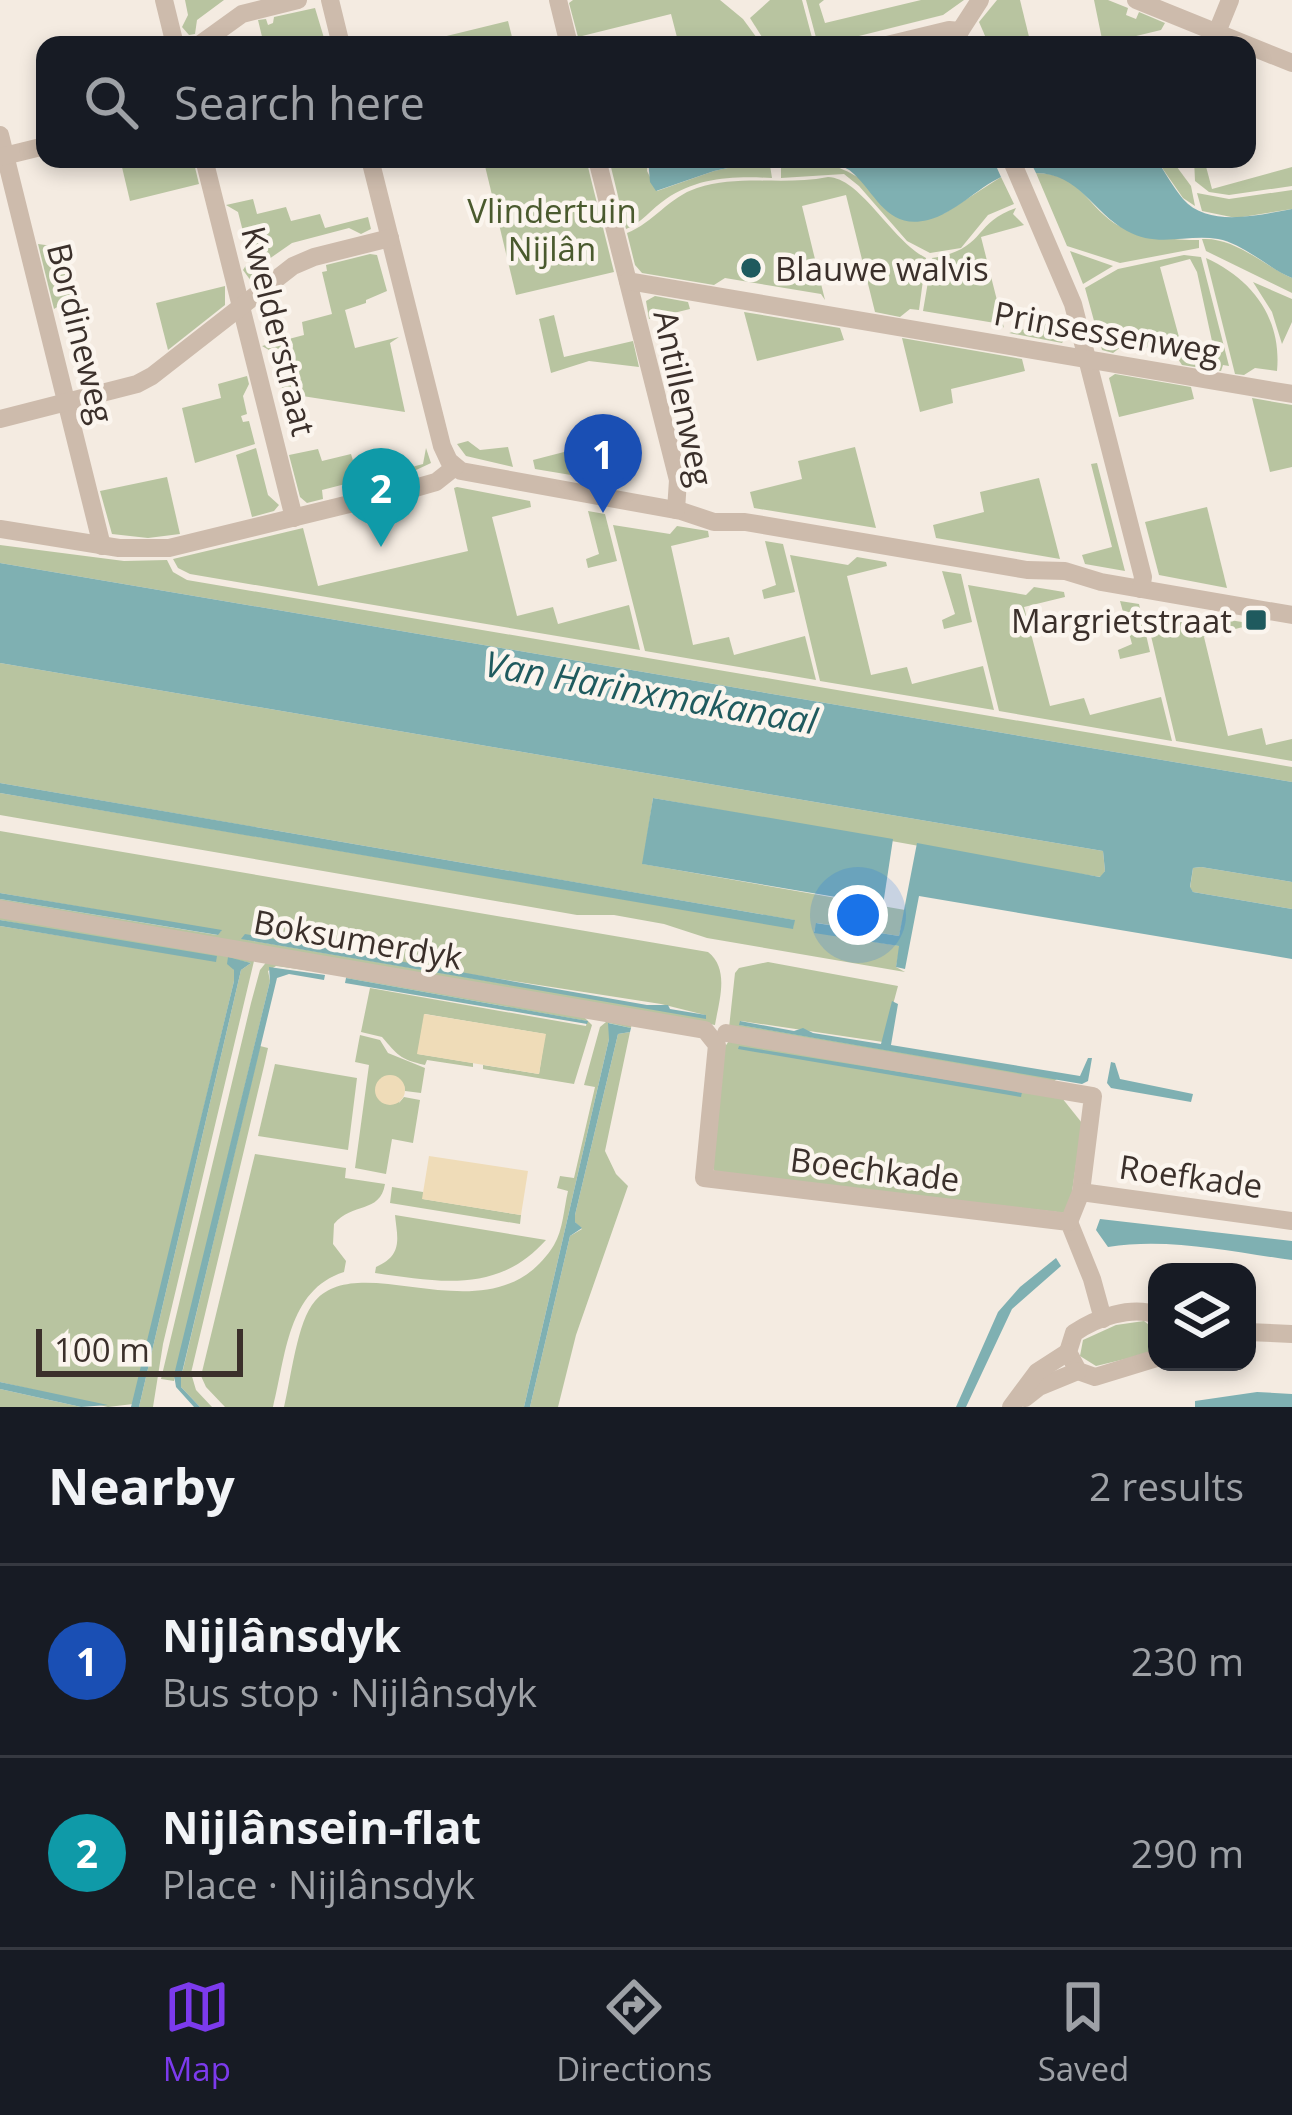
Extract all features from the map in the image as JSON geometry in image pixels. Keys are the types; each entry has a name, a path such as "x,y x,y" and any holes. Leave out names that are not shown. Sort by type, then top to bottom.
{"street":[{"path":"164,0 174,36"},
{"path":"211,36 242,14 298,0"},
{"path":"330,0 339,36"},
{"path":"558,0 567,36"},
{"path":"965,36 980,0"},
{"path":"1136,0 1226,36"},
{"path":"1216,32 1230,0"},
{"path":"924,36 949,30 960,36"},
{"path":"1256,48 1292,62"},
{"name":"Bordineweg","path":"0,135 102,546"},
{"path":"3,157 36,148"},
{"name":"Kwelderstraat","path":"206,168 294,518"},
{"path":"372,168 442,446 455,467 478,477 679,511 715,522 745,522 1027,570 1054,579 1101,582 1292,615"},
{"name":"Antillenweg","path":"599,168 678,480 679,511"},
{"path":"1014,168 1060,268 1088,359 1143,577 1141,589"},
{"path":"0,419 152,376 303,261 390,238"},
{"name":"Prinsessenweg","path":"628,281 1292,394"},
{"path":"0,529 102,546 169,548 425,485 455,467"},
{"name":"Boksumerdyk","path":"0,909 716,1036 1094,1096 1081,1192"},
{"name":"Boechkade","path":"716,1036 704,1178 1069,1222"},
{"path":"1081,1192 1069,1222 1103,1319"},
{"name":"Roefkade","path":"1081,1192 1292,1221"},
{"path":"1015,1407 1037,1372 1068,1352 1074,1334 1103,1319 1148,1312"},
{"path":"1256,1332 1292,1334"},
{"path":"1068,1352 1078,1371 1095,1377 1148,1361"},
{"path":"1015,1407 1032,1391 1078,1371"}],"green space":[{"path":"185,0 224,0 197,20 195,34 189,35 182,27 188,15"},
{"path":"720,0 755,36 677,36 671,14 578,36 569,3"},
{"path":"770,0 802,0 812,36 761,36 750,18"},
{"path":"806,0 824,0 819,4 825,23 921,0 964,0 943,15 859,36 816,36"},
{"path":"997,0 1020,0 1029,36 985,36 979,22"},
{"path":"1094,0 1128,8 1126,15 1136,19 1139,12 1165,23 1161,30 1136,36 1101,36"},
{"path":"315,8 323,36 262,36 258,20 266,19 268,25 274,17"},
{"path":"508,21 512,36 447,36"},
{"path":"1292,167 1292,186 1229,195 1209,192 1195,181 1194,168 1206,168 1212,189"},
{"path":"122,168 195,168 199,184 130,201"},
{"name":"Vlindertuin Nijlân","path":"485,168 588,168 614,272 516,295"},
{"path":"611,168 647,168 657,191 728,168 770,168 772,178 730,178 691,186 626,229"},
{"path":"781,168 840,168 916,221 945,213 1001,177 1014,204 988,215 961,248 930,253 907,241 844,174 781,178"},
{"path":"1162,168 1178,168 1191,186 1195,206 1183,198"},
{"path":"1036,173 1063,178 1122,227 1199,240 1199,248 1120,263 1067,246"},
{"path":"828,177 852,187 926,258 919,310 910,309 900,317 875,312 846,195 802,206 825,300 821,294 725,278 714,285 642,273 635,265 627,233 687,192 729,182"},
{"path":"1292,190 1292,209 1236,218 1202,211 1197,193 1229,199"},
{"path":"253,199 257,214 286,207 291,221 320,214 325,228 368,217 371,229 361,234 349,228 292,243 259,266 257,279 251,281 243,270 250,259 238,212 226,205"},
{"path":"1016,208 1013,214 1024,225 981,237 1004,328 923,311 932,258 962,248 992,221"},
{"path":"1202,239 1237,247 1292,278 1292,293 1206,251"},
{"path":"38,244 60,247 73,297 54,309"},
{"path":"1070,251 1113,266 1083,284"},
{"path":"377,255 387,291 345,310 355,348 399,337 390,343 405,412 283,393 274,353 262,346 304,335 302,322 332,314 322,272 327,271 326,265"},
{"path":"1184,255 1201,257 1229,366 1223,365 1221,371 1182,365 1174,353 1125,344 1113,353 1102,350 1085,288 1118,269","holes":["1190,259 1215,355 1186,363 1160,267"]},
{"path":"1206,258 1237,277 1261,302 1274,334 1277,371 1255,368 1235,374"},
{"path":"1253,282 1292,299 1292,322 1282,344 1272,312"},
{"path":"225,286 225,305 168,350 156,303"},
{"path":"655,296 688,302 690,309 649,319 646,301"},
{"path":"744,312 840,328 844,340 757,361"},
{"path":"554,315 564,357 633,341 639,367 589,361 551,373 539,319"},
{"path":"1061,320 1066,337 1062,343 1009,333"},
{"path":"902,338 1022,359 1025,371 951,389 953,403 920,412"},
{"path":"1115,374 1191,387 1194,399 1119,417 1109,378"},
{"path":"247,376 243,396 247,414 241,416 243,422 249,421 255,444 195,463 182,408 221,398 218,384"},
{"path":"1252,398 1292,405 1292,467 1270,472"},
{"path":"468,441 480,450 508,447 513,467 466,456 457,444"},
{"path":"595,444 600,466 606,466 601,480 535,469 533,460"},
{"path":"855,447 876,528 754,508 750,492 802,479 798,461"},
{"path":"256,448 268,495 279,505 252,517 236,455"},
{"path":"426,448 431,463 399,478 396,471 423,464"},
{"path":"318,449 322,461 351,454 355,467 385,461 389,473 322,490 323,499 307,503 300,497 289,455"},
{"path":"1097,463 1125,571 1085,564 1082,555 1112,547 1091,464"},
{"path":"167,477 180,534 148,538 112,534 100,491"},
{"path":"1039,478 1060,559 936,538 933,525 984,512 980,492"},
{"path":"457,487 530,501 531,507 492,517 517,616 553,607 558,624 629,605 640,650 190,574 173,559 303,528 318,586 468,551"},
{"path":"1207,507 1227,588 1159,575 1145,522"},
{"path":"588,511 605,514 617,561 588,568 586,559 599,554"},
{"path":"613,525 670,534 677,526 708,531 709,537 671,546 693,645 729,637 734,655 805,636 816,680 645,651"},
{"path":"765,541 783,544 795,592 764,599 762,590 776,585"},
{"path":"0,545 124,561 167,560 173,572 187,580 1292,767 1292,782 0,563"},
{"path":"790,555 848,565 857,557 886,562 887,566 847,576 871,675 907,667 912,684 983,666 994,710 820,681"},
{"path":"942,571 961,574 972,622 944,629 942,620 955,614"},
{"path":"968,585 1026,595 1034,587 1064,592 1065,597 1024,607 1050,706 1084,698 1090,715 1161,697 1172,741 999,711"},
{"path":"1120,601 1139,604 1150,652 1120,659 1118,650 1132,644"},
{"path":"1146,615 1205,625 1211,617 1242,622 1243,627 1204,637 1228,736 1262,728 1266,745 1292,739 1292,761 1176,741"},
{"path":"0,663 1103,851 1105,871 1101,877 1041,868 653,798 643,864 905,910 899,936 817,923 814,932 900,946 896,967 905,972 707,938 614,915 577,915 0,815 0,793 793,928 794,920 0,783"},
{"path":"0,831 708,952 719,967 720,996 715,1025 0,904 0,899 217,935 221,931 0,893","holes":["242,939 661,1004 706,1018"]},
{"path":"1193,868 1292,882 1292,909 1193,892"},
{"path":"0,915 254,961 163,1344 153,1407 139,1407 241,970 251,963 228,958 234,981 133,1404 108,1407 0,1382 0,926 216,961 0,920"},
{"path":"268,960 326,973 276,966 268,971 270,981 174,1381 161,1379 251,1003 260,970"},
{"path":"768,962 898,986 883,1042 741,1021 740,1025 1057,1079 729,1028 735,973"},
{"path":"348,972 582,1015 592,1025 574,1084 483,1069 483,1065 539,1074 545,1034 425,1014 418,1054 473,1063 473,1067 427,1060 425,1065 404,1058 382,1037 361,1032 370,988 586,1026 587,1021 346,978"},
{"path":"612,1017 632,1022 631,1028 609,1023 609,1039 524,1407 284,1407 309,1310 337,1287 364,1283 464,1291 498,1287 528,1273 554,1245 568,1191 557,1188 560,1176 574,1178 595,1087 584,1085 600,1027"},
{"path":"630,1032 605,1151 628,1186 576,1335 558,1407 530,1407 570,1236 582,1229 575,1215 618,1034"},
{"path":"360,1035 380,1040 388,1053 425,1068 421,1093 405,1091 404,1085 399,1103 404,1097 420,1100 413,1143 392,1139 386,1174 355,1168 369,1065 355,1062"},
{"path":"731,1038 1058,1093 1082,1123 1070,1206 1066,1213 715,1173 711,1160 724,1048"},
{"path":"260,1046 268,1048 191,1373 196,1390 212,1407 200,1407 181,1387 181,1378"},
{"path":"275,1064 357,1078 348,1150 258,1136"},
{"path":"255,1154 346,1168 345,1178 385,1184 377,1200 334,1224 333,1244 346,1261 344,1272 325,1281 300,1309 273,1407 225,1407 201,1376"},
{"path":"392,1187 423,1192 423,1199 521,1215 520,1224 390,1203"},
{"path":"395,1215 546,1240 527,1257 488,1277 445,1281 375,1273 395,1251"},
{"path":"1148,1324 1148,1352 1096,1366 1080,1356 1083,1340 1116,1325"},
{"path":"0,1389 81,1407 0,1407"}],"sand":[{"path":"424,1014 546,1034 539,1074 417,1054"},
{"path":"390,1075 401,1079 405,1090 401,1101 390,1105 379,1101 375,1090 379,1079"},
{"path":"429,1156 528,1171 521,1215 422,1199"}],"water":[{"path":"649,168 728,168 656,191"},
{"path":"845,168 997,168 1001,177 947,212 914,222 893,216"},
{"path":"1034,168 1162,168 1183,199 1206,214 1234,217 1292,209 1292,278 1218,239 1138,236 1064,180 1036,173"},
{"name":"Van Harinxmakanaal","path":"0,563 1292,782 1292,882 1201,867 1193,868 1190,887 1193,892 1292,909 1292,959 919,896 905,969 896,967 899,946 814,933 816,923 899,936 917,843 1100,877 1105,871 1103,851 0,663"},
{"path":"0,783 795,920 793,929 0,793"},
{"path":"653,798 893,839 883,905 642,864"},
{"path":"0,893 222,930 218,935 0,899"},
{"path":"0,920 217,956 216,962 0,926"},
{"path":"245,934 668,1005 706,1015 706,1019 241,939"},
{"path":"228,957 251,963 241,970 139,1407 131,1407 234,981"},
{"path":"269,967 325,975 324,980 289,974 277,978 181,1377 181,1387 200,1407 194,1407 176,1387 174,1375 270,981"},
{"path":"346,978 588,1021 345,983"},
{"path":"892,1001 898,1004 891,1045 1080,1076 1092,1058 1088,1081 1082,1084 739,1025 740,1021 794,1031 803,1028 881,1044"},
{"path":"608,1023 631,1028 618,1034 575,1215 582,1228 570,1236 530,1407 524,1407 609,1039"},
{"path":"739,1046 1022,1092 1021,1097"},
{"path":"1111,1062 1120,1079 1193,1094 1191,1102 1111,1088 1107,1083"},
{"path":"1100,1219 1292,1241 1292,1260 1177,1245 1108,1247 1096,1230"},
{"path":"1056,1258 1061,1266 1012,1309 966,1407 956,1407 998,1312"},
{"path":"0,1382 108,1405 81,1407 0,1389"},
{"path":"1257,1392 1292,1394 1292,1407 1195,1407 1195,1401"}],"place":[{"name":"Blauwe walvis","path":"751,268"},
{"name":"Nijlânsdyk","path":"603,513"},
{"name":"Nijlânsein-flat","path":"381,547"},
{"name":"Margrietstraat","path":"1256,620"}]}
